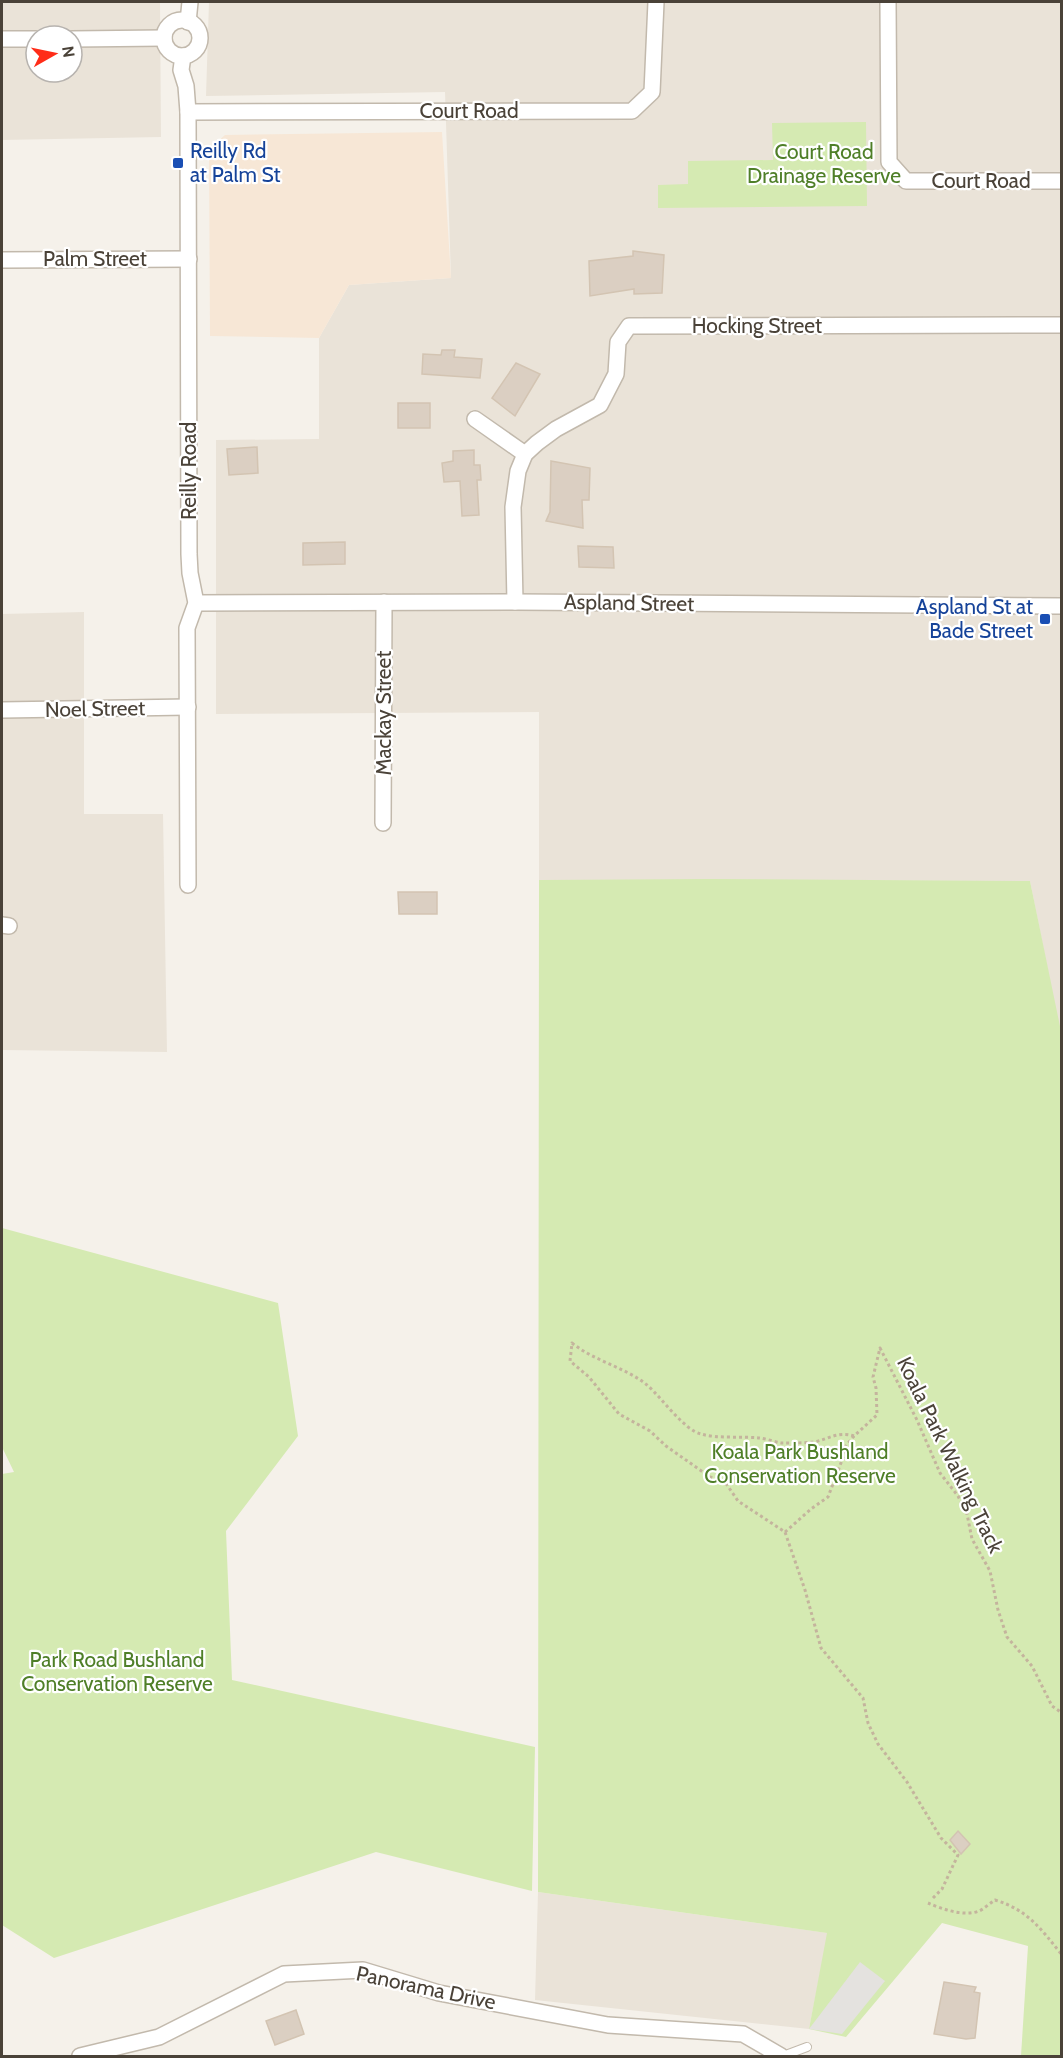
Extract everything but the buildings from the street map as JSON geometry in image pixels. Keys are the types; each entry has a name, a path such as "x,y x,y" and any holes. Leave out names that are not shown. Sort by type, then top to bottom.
{"street":[{"path":"188,21 190,2"},
{"name":"Court Road","path":"188,111 632,111 652,92 656,2"},
{"name":"Court Road","path":"888,2 889,162 906,181 1062,181"},
{"path":"188,21 196,28 200,40 194,51 183,56 170,51 166,47 164,38 171,24 188,21"},
{"path":"84,39 164,38"},
{"path":"2,39 24,39"},
{"name":"Reilly Road","path":"183,56 181,70 186,86 188,111 189,554 196,603 188,628 188,885"},
{"name":"Palm Street","path":"2,260 189,259"},
{"name":"Hocking Street","path":"525,454 556,429 600,405 616,374 618,342 629,326 1062,325"},
{"path":"475,419 525,454 518,471 514,497 515,602"},
{"name":"Mackay Street","path":"383,823 384,602"},
{"name":"Aspland Street","path":"196,603 515,602 1062,606"},
{"name":"Noel Street","path":"2,710 188,707"},
{"name":"Panorama Drive","path":"80,2056 159,2037 284,1974 363,1970 440,1993 608,2025 743,2034 782,2056"}],"lane":[{"path":"782,2056 807,2047"}],"path":[{"path":"785,1532 828,1497 845,1447 854,1436 846,1433 831,1435 814,1442 781,1443 761,1438 700,1434 679,1419 664,1400 645,1383 600,1358 585,1354 572,1343 570,1361 589,1377 619,1414 650,1431 666,1446 710,1476 725,1482 738,1501 785,1532 805,1590 821,1648 863,1698 868,1723 878,1744 907,1782 941,1838 958,1855 942,1889 933,1898"},
{"name":"Koala Park Walking Track","path":"854,1436 877,1415 873,1377 880,1348 917,1420 940,1473 958,1496 967,1514 972,1539 990,1571 998,1610 1007,1636 1032,1666 1052,1706 1062,1713"},
{"path":"928,1903 945,1911 956,1913 978,1912 995,1900 1013,1905 1035,1922 1062,1955"}],"shaded area":[{"path":"2,2 160,2 161,137 2,140"},
{"path":"209,2 1061,2 1061,1036 1030,881 539,880 539,712 216,714 216,440 319,439 319,338 349,285 451,278 445,92 206,96"},
{"path":"442,132 451,278 349,285 319,338 210,336 209,149 225,135"},
{"path":"84,612 84,814 163,814 167,1052 2,1050 2,614"},
{"path":"538,1892 828,1933 809,2029 535,2000"},
{"path":"860,1962 885,1981 842,2034 809,2029"}],"green space":[{"name":"Court Road Drainage Reserve","path":"866,122 867,206 658,208 658,185 688,184 688,161 773,160 772,123"},
{"name":"Koala Park Bushland Conservation Reserve","path":"539,880 1030,881 1062,1036 1061,2056 1021,2056 1028,1946 942,1923 846,2037 809,2029 827,1933 538,1892"},
{"name":"Park Road Bushland Conservation Reserve","path":"2,1228 278,1303 298,1436 226,1531 232,1680 535,1747 532,1891 376,1852 54,1958 2,1925 2,1474 14,1472 2,1447"}],"place":[{"name":"Reilly Rd at Palm St","path":"178,163"},
{"name":"Aspland St at Bade Street","path":"1045,619"}]}
